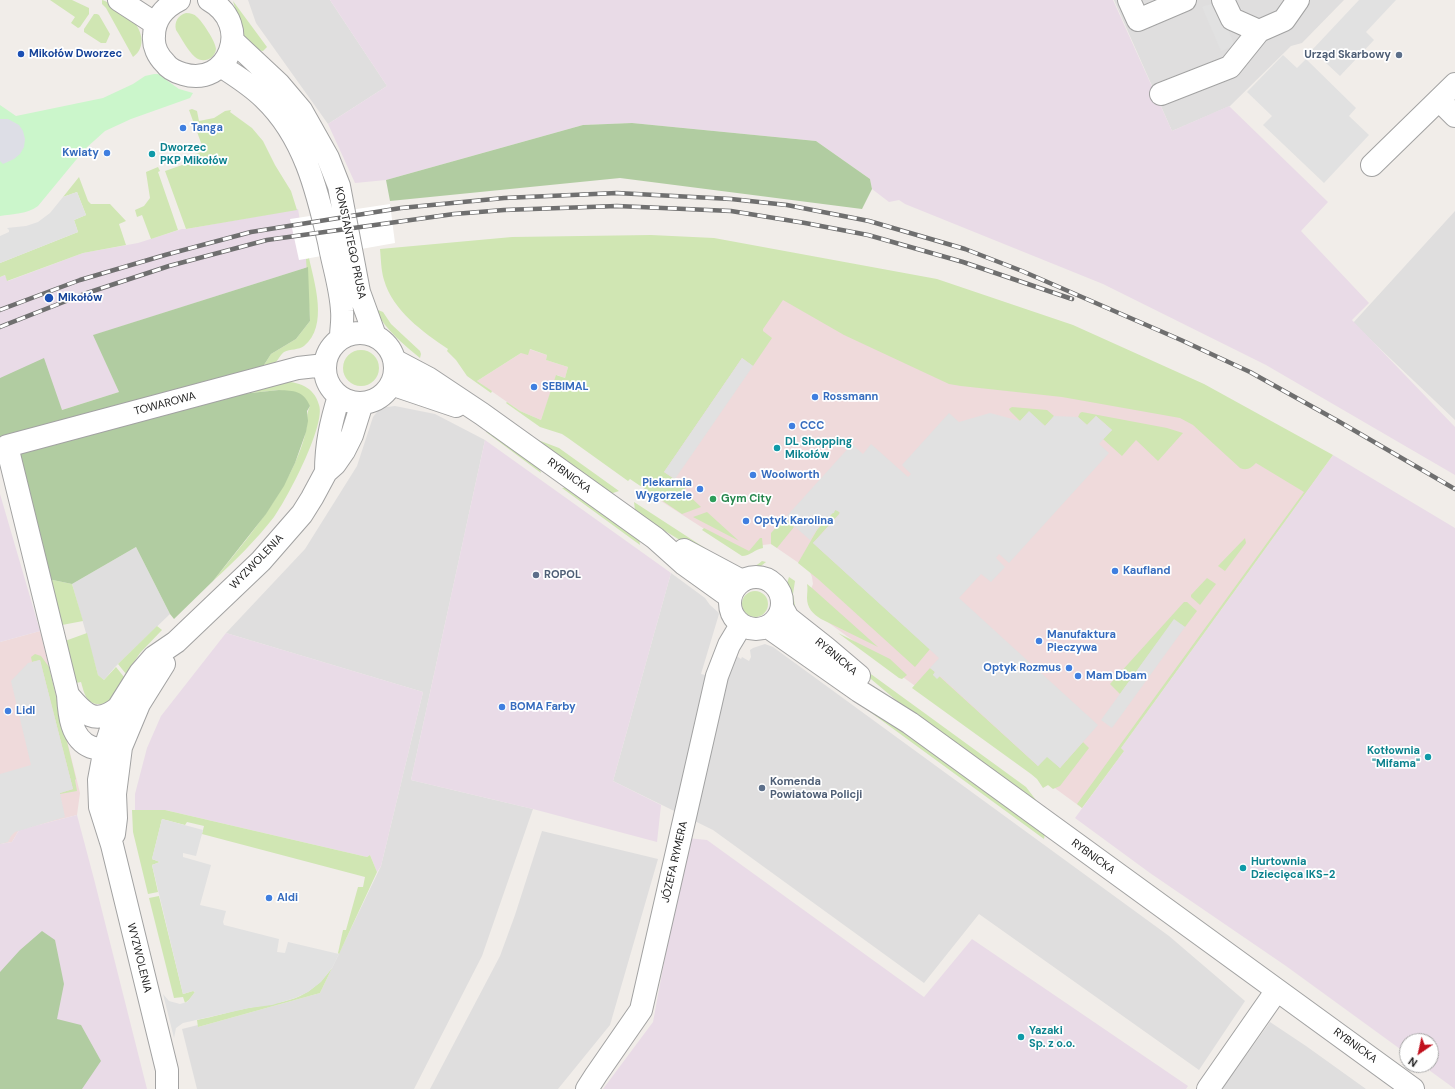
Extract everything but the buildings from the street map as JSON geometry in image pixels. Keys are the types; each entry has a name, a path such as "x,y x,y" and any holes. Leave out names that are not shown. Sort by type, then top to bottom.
{"street":[{"path":"119,0 156,24"},
{"path":"179,0 170,5 161,13 156,24 154,36 155,47 160,58 167,67 177,73 188,76 200,76 211,72 221,66 228,54 233,42 231,26 219,4"},
{"path":"1129,0 1138,20 1185,0"},
{"path":"1223,0 1232,19 1259,30"},
{"path":"1161,94 1230,67 1259,30 1284,20 1298,0"},
{"name":"KONSTANTEGO PRUSA","path":"233,42 279,84 302,110 328,158 339,186 359,292 376,336"},
{"name":"KONSTANTEGO PRUSA","path":"221,66 248,83 265,98 285,123 297,143 310,171 320,202 339,292 342,311 341,338"},
{"path":"1372,165 1455,84"},
{"path":"1439,100 1455,116"},
{"path":"364,333 376,336 391,352 394,360 394,373 391,384 384,393 374,400 362,403 350,402 339,396 331,387 326,377 324,365 327,354 333,345 341,338 352,334 364,333"},
{"name":"RYBNICKA","path":"394,360 428,378 482,414 655,538 693,554 736,589"},
{"name":"TOWAROWA","path":"113,747 92,747 76,734 69,711 68,695 4,448 298,368 324,365"},
{"name":"RYBNICKA","path":"391,384 482,414"},
{"name":"WYZWOLENIA","path":"326,472 326,451 330,424 339,396"},
{"name":"WYZWOLENIA","path":"113,747 118,708 140,673 154,657 176,642 261,561 302,514 326,472 335,464 344,451 352,435 362,403"},
{"path":"755,577 762,578 773,583 780,593 782,607 778,618 768,627 754,630 741,625 735,619 729,605 736,589 755,577"},
{"name":"RYBNICKA","path":"782,607 788,618 847,665 910,723"},
{"name":"JÓZEFA RYMERA","path":"587,1089 641,1010 717,676 727,650 741,625"},
{"name":"RYBNICKA","path":"768,627 859,691 910,723 1413,1089"},
{"name":"WYZWOLENIA","path":"176,642 166,662 113,747 99,780 99,793 100,807 112,846 167,1080 178,1089"},
{"name":"TOWAROWA","path":"68,695 79,708 90,716 96,718 111,714 118,708"},
{"path":"1208,1089 1277,990"}],"shaded area":[{"path":"248,0 330,0 387,86 328,124 256,23"},
{"path":"330,0 1113,0 1172,131 1229,106 1328,202 1301,231 1369,303 1352,320 1455,427 1455,475 1266,365 1103,284 905,204 899,200 889,202 872,189 870,179 816,141 632,123 583,125 386,180 355,183 328,124 387,86"},
{"path":"1114,0 1344,0 1302,43 1291,46 1230,106 1172,131"},
{"path":"1359,0 1396,0 1366,32 1374,40 1340,76 1312,50"},
{"path":"1216,2 1235,46 1221,51 1202,7"},
{"path":"1283,55 1297,68 1306,59 1356,108 1349,116 1369,135 1324,183 1263,125 1272,116 1247,92"},
{"path":"0,119 8,119 19,125 23,131 25,139 24,147 20,154 14,159 3,164 0,161"},
{"path":"77,192 86,215 74,220 78,232 0,263 0,236 9,232 7,228 26,226 38,222 50,213 63,197"},
{"path":"298,209 308,267 94,335 119,392 62,410 0,378 0,277 5,275 8,281 83,253 138,243 182,229"},
{"path":"1455,211 1455,420 1353,323"},
{"name":"DL Shopping Mikołów","path":"783,298 1234,420 1319,475 1121,748 1124,751 1082,808 814,612 809,594 813,584 809,570 771,544 763,545 749,553 740,552 647,492"},
{"path":"529,349 547,355 546,360 568,367 565,378 557,375 541,420 520,411 477,381"},
{"path":"742,358 753,366 675,479 664,472"},
{"path":"395,406 435,414 485,440 411,780 533,809 482,956 414,1089 197,1089 182,1029 198,1025 198,1027 320,993 381,866 423,692 226,633 305,549 357,466 373,417 380,408"},
{"path":"1029,411 1045,426 1054,416 1078,417 1087,425 1096,416 1112,430 1099,444 1109,453 1009,563 999,554 996,558 1005,567 991,582 981,574 959,598 1098,725 1060,768 1047,757 1038,766 940,676 937,679 933,675 935,672 930,668 939,658 813,543 839,515 840,512 835,510 834,513 820,525 810,540 785,518 852,444 863,454 871,444 908,477 911,474 902,465 949,413 959,422 990,413 1020,421"},
{"path":"485,440 671,573 613,781 661,805 657,842 533,809 411,780"},
{"path":"1333,455 1455,528 1455,1089 1433,1073 1439,1073 1439,1033 1399,1033 1399,1048 1286,966 1150,873 1075,818 1124,751 1121,748"},
{"path":"0,494 40,631 0,642"},
{"path":"136,547 170,614 115,667 104,680 98,675 72,584"},
{"path":"671,573 705,598 719,614 701,674 726,680 735,655 741,659 742,657 749,661 751,657 750,650 753,648 765,644 773,647 1169,936 1245,1001 1199,1070 979,914 924,983 713,830 613,781"},
{"path":"1174,619 1185,627 1112,728 1101,720"},
{"path":"40,631 80,793 77,815 19,830 12,842 0,844 0,642"},
{"path":"226,633 423,692 381,866 377,872 370,855 367,857 165,810 135,810 135,794 147,748 161,716"},
{"path":"40,660 73,789 60,793 65,817 15,832 8,842 0,844 0,774 31,765 11,681 28,663"},
{"path":"77,815 147,1089 0,1089 0,844 12,842 19,830"},
{"path":"162,819 203,830 196,856 183,853 183,857 211,865 200,905 226,911 223,922 224,925 279,939 277,952 285,953 288,942 339,954 332,968 321,982 308,992 295,998 272,1005 249,1008 183,1023 176,1028 174,1038 163,994 169,1001 180,1004 187,1002 195,992 193,991 183,994 152,865 160,862 152,859"},
{"path":"542,831 658,859 610,1025 558,1089 430,1089 500,956"},
{"path":"687,838 707,840 924,997 972,939 1188,1086 1186,1089 603,1089 653,1022"},
{"path":"1270,1022 1306,1046 1366,1089 1222,1089"}],"green space":[{"path":"50,0 72,0 89,8 89,14 78,28 71,23 75,17"},
{"path":"102,0 127,16 138,28 141,43 140,48 133,57 106,8 102,4"},
{"path":"233,1 267,47 263,51 253,50 242,34"},
{"path":"186,13 194,14 199,19 214,42 216,49 211,58 202,60 195,57 187,48 176,30 177,19"},
{"path":"94,14 99,15 110,34 106,43 101,43 84,32 84,29"},
{"path":"158,74 179,89 193,93 190,98 131,119 105,131 85,149 38,206 25,212 0,216 0,105 16,116 103,98 133,84 145,76"},
{"path":"192,109 197,111 199,121 214,118 225,111 231,110 230,112 252,128 263,141 275,165 291,191 297,210 186,229 165,171 185,164 183,159 204,151 189,110"},
{"path":"632,123 816,141 870,179 872,189 862,209 620,178 390,201 386,180 583,125"},
{"path":"158,167 160,171 158,172 178,230 151,239 142,215 137,217 135,210 144,206 150,198 146,172"},
{"path":"79,177 88,201 91,204 110,204 126,221 119,224 126,245 83,253 7,281 5,275 0,277 0,263 78,232 74,220 86,215 77,192 63,197"},
{"path":"651,235 714,238 937,279 1073,325 1204,384 1333,455 1121,748 1124,751 1082,808 1077,804 1304,492 1256,463 1249,468 1240,468 1193,425 1180,418 1062,397 949,384 844,335 783,300 763,329 763,331 772,338 753,366 742,358 664,472 686,487 684,491 701,507 682,514 630,479 628,481 562,434 540,427 506,403 507,402 520,411 541,420 556,375 565,378 568,367 546,360 547,355 530,349 528,355 521,353 477,381 492,391 491,393 467,376 456,360 447,351 448,349 410,320 394,301 384,280 380,249 512,237"},
{"path":"309,258 318,304 316,327 312,337 304,346 284,352 275,363 262,368 271,354 296,339 310,321 306,259"},
{"path":"308,267 310,321 296,339 271,354 262,368 0,443 0,378 44,358 62,410 119,392 93,335"},
{"path":"378,310 383,312 391,324 420,351 420,358 390,331 376,311"},
{"path":"365,350 374,355 378,361 378,375 374,381 365,386 357,386 348,381 344,375 343,364 348,355 354,351"},
{"path":"281,381 299,384 309,389 313,393 319,405 320,415 317,428 296,479 274,517 245,550 213,581 257,525 286,481 303,443 310,406 279,390 232,395"},
{"path":"279,390 298,392 304,397 310,406 307,411 308,421 306,432 295,463 284,486 266,514 213,581 174,619 170,614 136,547 72,584 48,579 20,454 89,429 232,395"},
{"path":"1012,407 1047,410 1054,416 1045,426 1029,412 1020,421 1010,411 1009,409"},
{"path":"1082,412 1167,428 1183,433 1158,461 1136,440 1122,456 1103,439 1112,430 1096,416 1087,425 1078,417"},
{"path":"490,431 539,466 541,473 486,432"},
{"path":"538,440 559,448 619,491 609,493 537,442"},
{"path":"569,487 639,538 640,545 562,488"},
{"path":"634,502 731,565 747,569 754,567 762,561 766,562 756,570 746,573 693,548 637,514"},
{"path":"836,509 840,513 813,543 930,649 915,667 818,579 798,563 817,530"},
{"path":"707,512 739,541 693,517"},
{"path":"785,518 794,527 777,548 771,544 771,533"},
{"path":"704,528 749,551 760,538 762,538 763,548 748,555 742,556 702,530"},
{"path":"1245,538 1246,543 1225,571 1218,566"},
{"path":"789,577 795,581 793,594 796,612 786,596 786,588"},
{"path":"1207,578 1216,584 1200,605 1191,597 1191,595"},
{"path":"48,579 72,584 83,621 62,625"},
{"path":"807,584 878,647 815,615 808,605"},
{"path":"755,591 764,595 768,604 764,613 755,617 746,613 742,604 746,595"},
{"path":"1184,602 1187,602 1197,611 1185,627 1174,620 1120,694 1110,684"},
{"path":"157,626 162,630 140,653 126,674 118,664"},
{"path":"87,633 98,675 104,680 116,667 124,677 111,699 103,704 95,704 89,700 86,697 81,682 76,683 65,641"},
{"path":"838,633 890,659 907,675 902,679 899,678"},
{"path":"791,648 1045,834 1044,839 788,652"},
{"path":"35,654 41,656 49,667 76,779 77,791 60,794 73,789 40,660 32,662 31,657"},
{"path":"853,661 1026,787 1036,800 1031,799 910,712 852,663"},
{"path":"930,668 935,672 933,675 939,676 1038,766 1047,756 1060,768 1083,742 1089,748 1060,786 1053,789 1048,785 1043,788 1037,779 1031,774 912,688"},
{"path":"132,810 165,810 367,857 370,855 377,872 339,954 343,930 346,930 358,887 363,887 365,877 202,834 204,826 187,822 185,825 162,819 152,859 160,862 152,865 158,892 148,894 133,832"},
{"path":"159,896 183,994 193,991 195,992 185,1003 183,997 174,998 149,898"},
{"path":"42,931 55,940 64,984 57,1019 81,1025 101,1061 82,1089 0,1089 0,972 20,950"},
{"path":"332,968 320,993 198,1027 197,1020 242,1009 274,1004 295,998 313,988"}],"pier":[{"path":"390,204 395,243 299,260 290,219"}],"railway":[{"path":"0,310 80,280 251,232 401,208 504,198 617,193 731,199 787,205 869,221 965,249 1022,271 1181,340 1250,372 1455,489"},
{"path":"0,327 84,294 169,266 267,240 454,214 504,210 617,206 731,211 868,235 963,262 1072,299"}],"place":[{"name":"Mikołów Dworzec","path":"21,54"},
{"name":"Urząd Skarbowy","path":"1399,55"},
{"name":"Tanga","path":"183,128"},
{"name":"Kwiaty","path":"107,153"},
{"name":"Dworzec PKP Mikołów","path":"152,154"},
{"name":"Mikołów","path":"49,298"},
{"name":"SEBIMAL","path":"534,387"},
{"name":"Rossmann","path":"815,397"},
{"name":"CCC","path":"792,426"},
{"name":"DL Shopping Mikołów","path":"777,448"},
{"name":"Woolworth","path":"753,475"},
{"name":"Piekarnia Wygorzele","path":"700,489"},
{"name":"Gym City","path":"713,499"},
{"name":"Optyk Karolina","path":"746,521"},
{"name":"Kaufland","path":"1115,571"},
{"name":"ROPOL","path":"536,575"},
{"name":"Manufaktura Pieczywa","path":"1039,641"},
{"name":"Optyk Rozmus","path":"1069,668"},
{"name":"Mam Dbam","path":"1078,676"},
{"name":"BOMA Farby","path":"502,707"},
{"name":"Lidl","path":"8,711"},
{"name":"Kotłownia \"Mifama\"","path":"1428,757"},
{"name":"Komenda Powiatowa Policji","path":"762,788"},
{"name":"Hurtownia Dziecięca IKS-2","path":"1243,868"},
{"name":"Aldi","path":"269,898"},
{"name":"Yazaki Sp. z o.o.","path":"1021,1037"}]}
